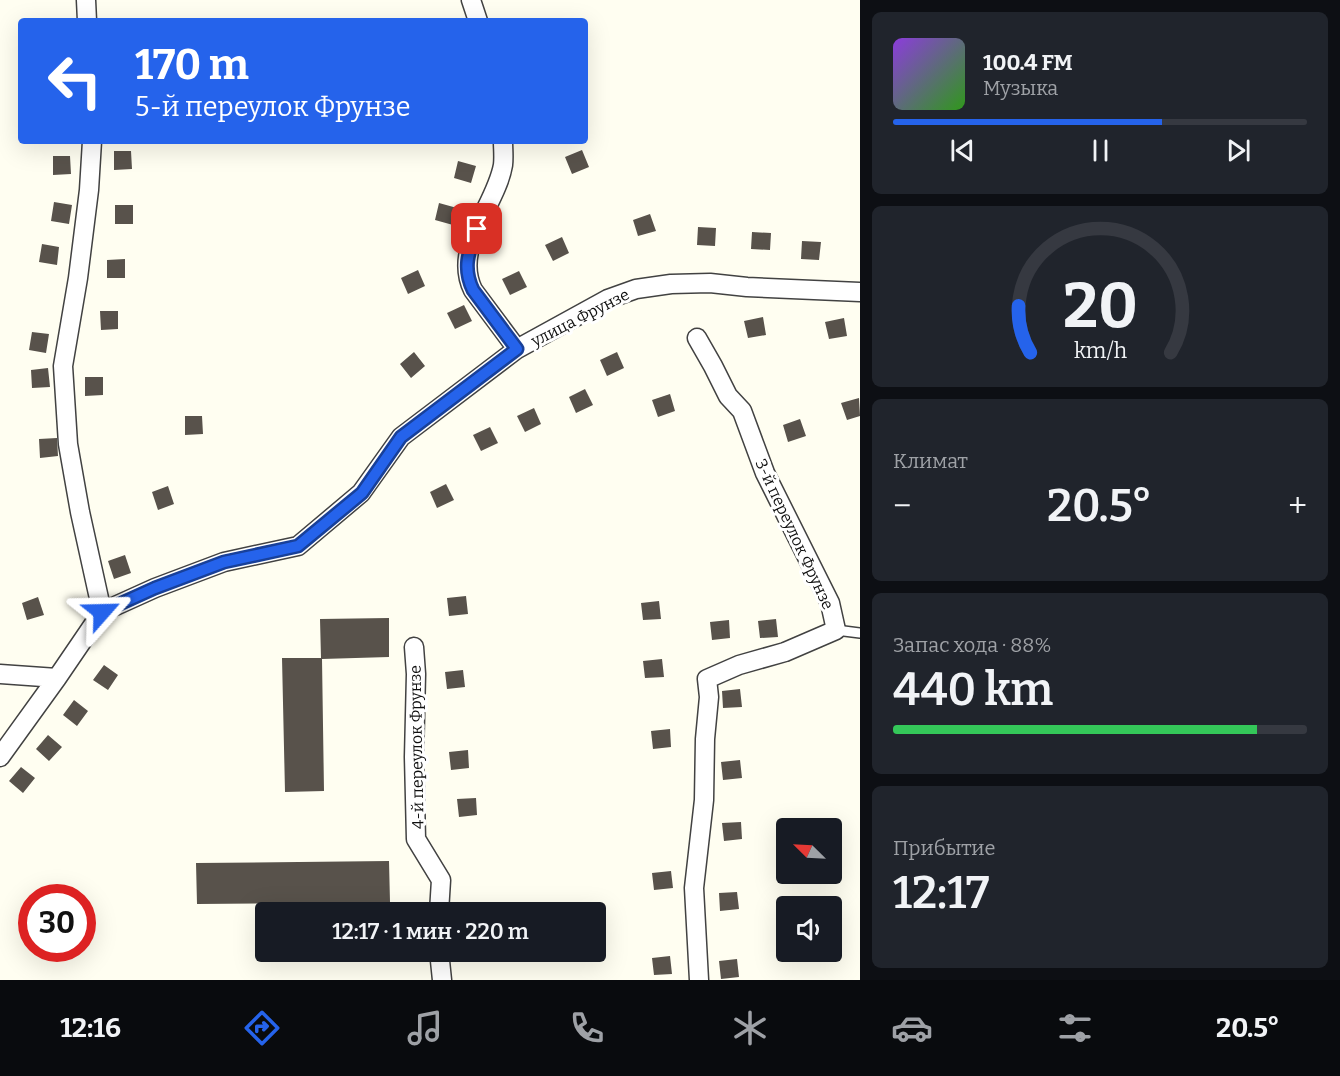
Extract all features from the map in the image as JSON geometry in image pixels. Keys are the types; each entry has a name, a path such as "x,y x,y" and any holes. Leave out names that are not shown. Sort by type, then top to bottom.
{"street":[{"path":"86,0 87,18"},
{"path":"471,0 477,18"},
{"path":"0,758 102,612 68,444 63,366 78,278 89,190 92,144"},
{"path":"503,144 503,165 494,194 470,248 467,273 473,290 517,349"},
{"name":"улица Фрунзе","path":"102,612 155,588 224,562 298,546 362,493 401,437 517,349 608,300 636,289 671,284 710,283 860,292"},
{"name":"3-й переулок Фрунзе","path":"697,338 728,396 742,411 765,473 830,603 836,630 785,652 739,665 707,679 709,697 705,739 704,800 694,888 699,980"},
{"name":"4-й переулок Фрунзе","path":"414,647 416,839 441,880 440,902"},
{"path":"0,674 57,678"},
{"path":"440,962 442,980"}],"lane":[{"path":"836,630 860,633"}],"building":[{"path":"582,150 589,167 572,174 565,157"},
{"path":"114,151 131,151 132,169 114,170"},
{"path":"53,156 70,156 71,174 53,175"},
{"path":"458,161 476,166 471,183 454,178"},
{"path":"54,202 72,205 69,224 51,221"},
{"path":"439,203 457,208 453,225 435,220"},
{"path":"115,205 133,205 133,224 115,224"},
{"path":"650,214 656,231 638,236 633,220"},
{"path":"698,227 716,228 715,246 697,245"},
{"path":"752,232 771,233 770,250 751,249"},
{"path":"562,237 569,253 553,261 545,245"},
{"path":"802,241 821,242 819,260 801,259"},
{"path":"42,244 59,247 57,265 39,262"},
{"path":"125,259 125,278 107,278 107,260"},
{"path":"418,270 425,286 408,294 401,278"},
{"path":"519,271 527,287 510,295 502,279"},
{"path":"464,305 472,321 455,329 447,313"},
{"path":"100,311 118,311 118,329 101,330"},
{"path":"763,317 766,335 748,338 744,321"},
{"path":"844,318 847,336 829,339 825,322"},
{"path":"32,332 49,334 46,353 29,350"},
{"path":"414,352 425,366 411,378 400,364"},
{"path":"617,352 624,368 607,376 600,360"},
{"path":"48,368 50,387 32,388 31,370"},
{"path":"85,377 103,377 103,395 85,396"},
{"path":"585,389 593,405 576,413 569,397"},
{"path":"670,394 675,411 658,417 652,400"},
{"path":"859,398 860,416 847,420 841,403"},
{"path":"534,408 541,424 525,432 517,416"},
{"path":"185,416 202,416 203,434 185,435"},
{"path":"800,419 806,436 788,442 783,425"},
{"path":"490,427 498,443 481,451 473,435"},
{"path":"57,438 58,456 40,458 39,439"},
{"path":"446,484 454,500 437,508 430,492"},
{"path":"168,486 174,504 158,510 152,492"},
{"path":"125,555 131,573 114,579 108,561"},
{"path":"466,596 468,614 449,616 447,598"},
{"path":"38,597 44,615 27,620 22,603"},
{"path":"659,601 661,619 643,620 641,603"},
{"path":"389,618 389,657 322,659 324,791 285,792 282,658 321,658 320,619"},
{"path":"776,619 778,637 760,638 758,621"},
{"path":"729,620 730,638 712,640 710,622"},
{"path":"662,659 664,677 645,678 643,661"},
{"path":"104,665 118,675 108,690 93,680"},
{"path":"463,670 465,687 447,689 445,672"},
{"path":"740,689 742,707 723,708 722,691"},
{"path":"74,700 88,711 77,726 63,715"},
{"path":"670,729 671,747 653,749 651,731"},
{"path":"48,735 62,747 49,761 36,749"},
{"path":"468,750 469,768 451,770 449,752"},
{"path":"740,760 742,778 723,780 721,762"},
{"path":"21,767 35,778 23,793 9,781"},
{"path":"476,798 477,815 459,817 457,799"},
{"path":"741,822 742,839 724,841 722,823"},
{"path":"389,861 390,902 197,904 196,863"},
{"path":"671,871 673,888 654,890 652,873"},
{"path":"737,892 739,909 720,911 719,893"},
{"path":"670,956 672,974 654,975 652,958"},
{"path":"737,959 739,977 721,979 719,961"}],"route":[{"path":"102,612 155,588 224,562 298,546 362,493 401,437 517,349 473,290 469,280 467,263 477,229"}]}
